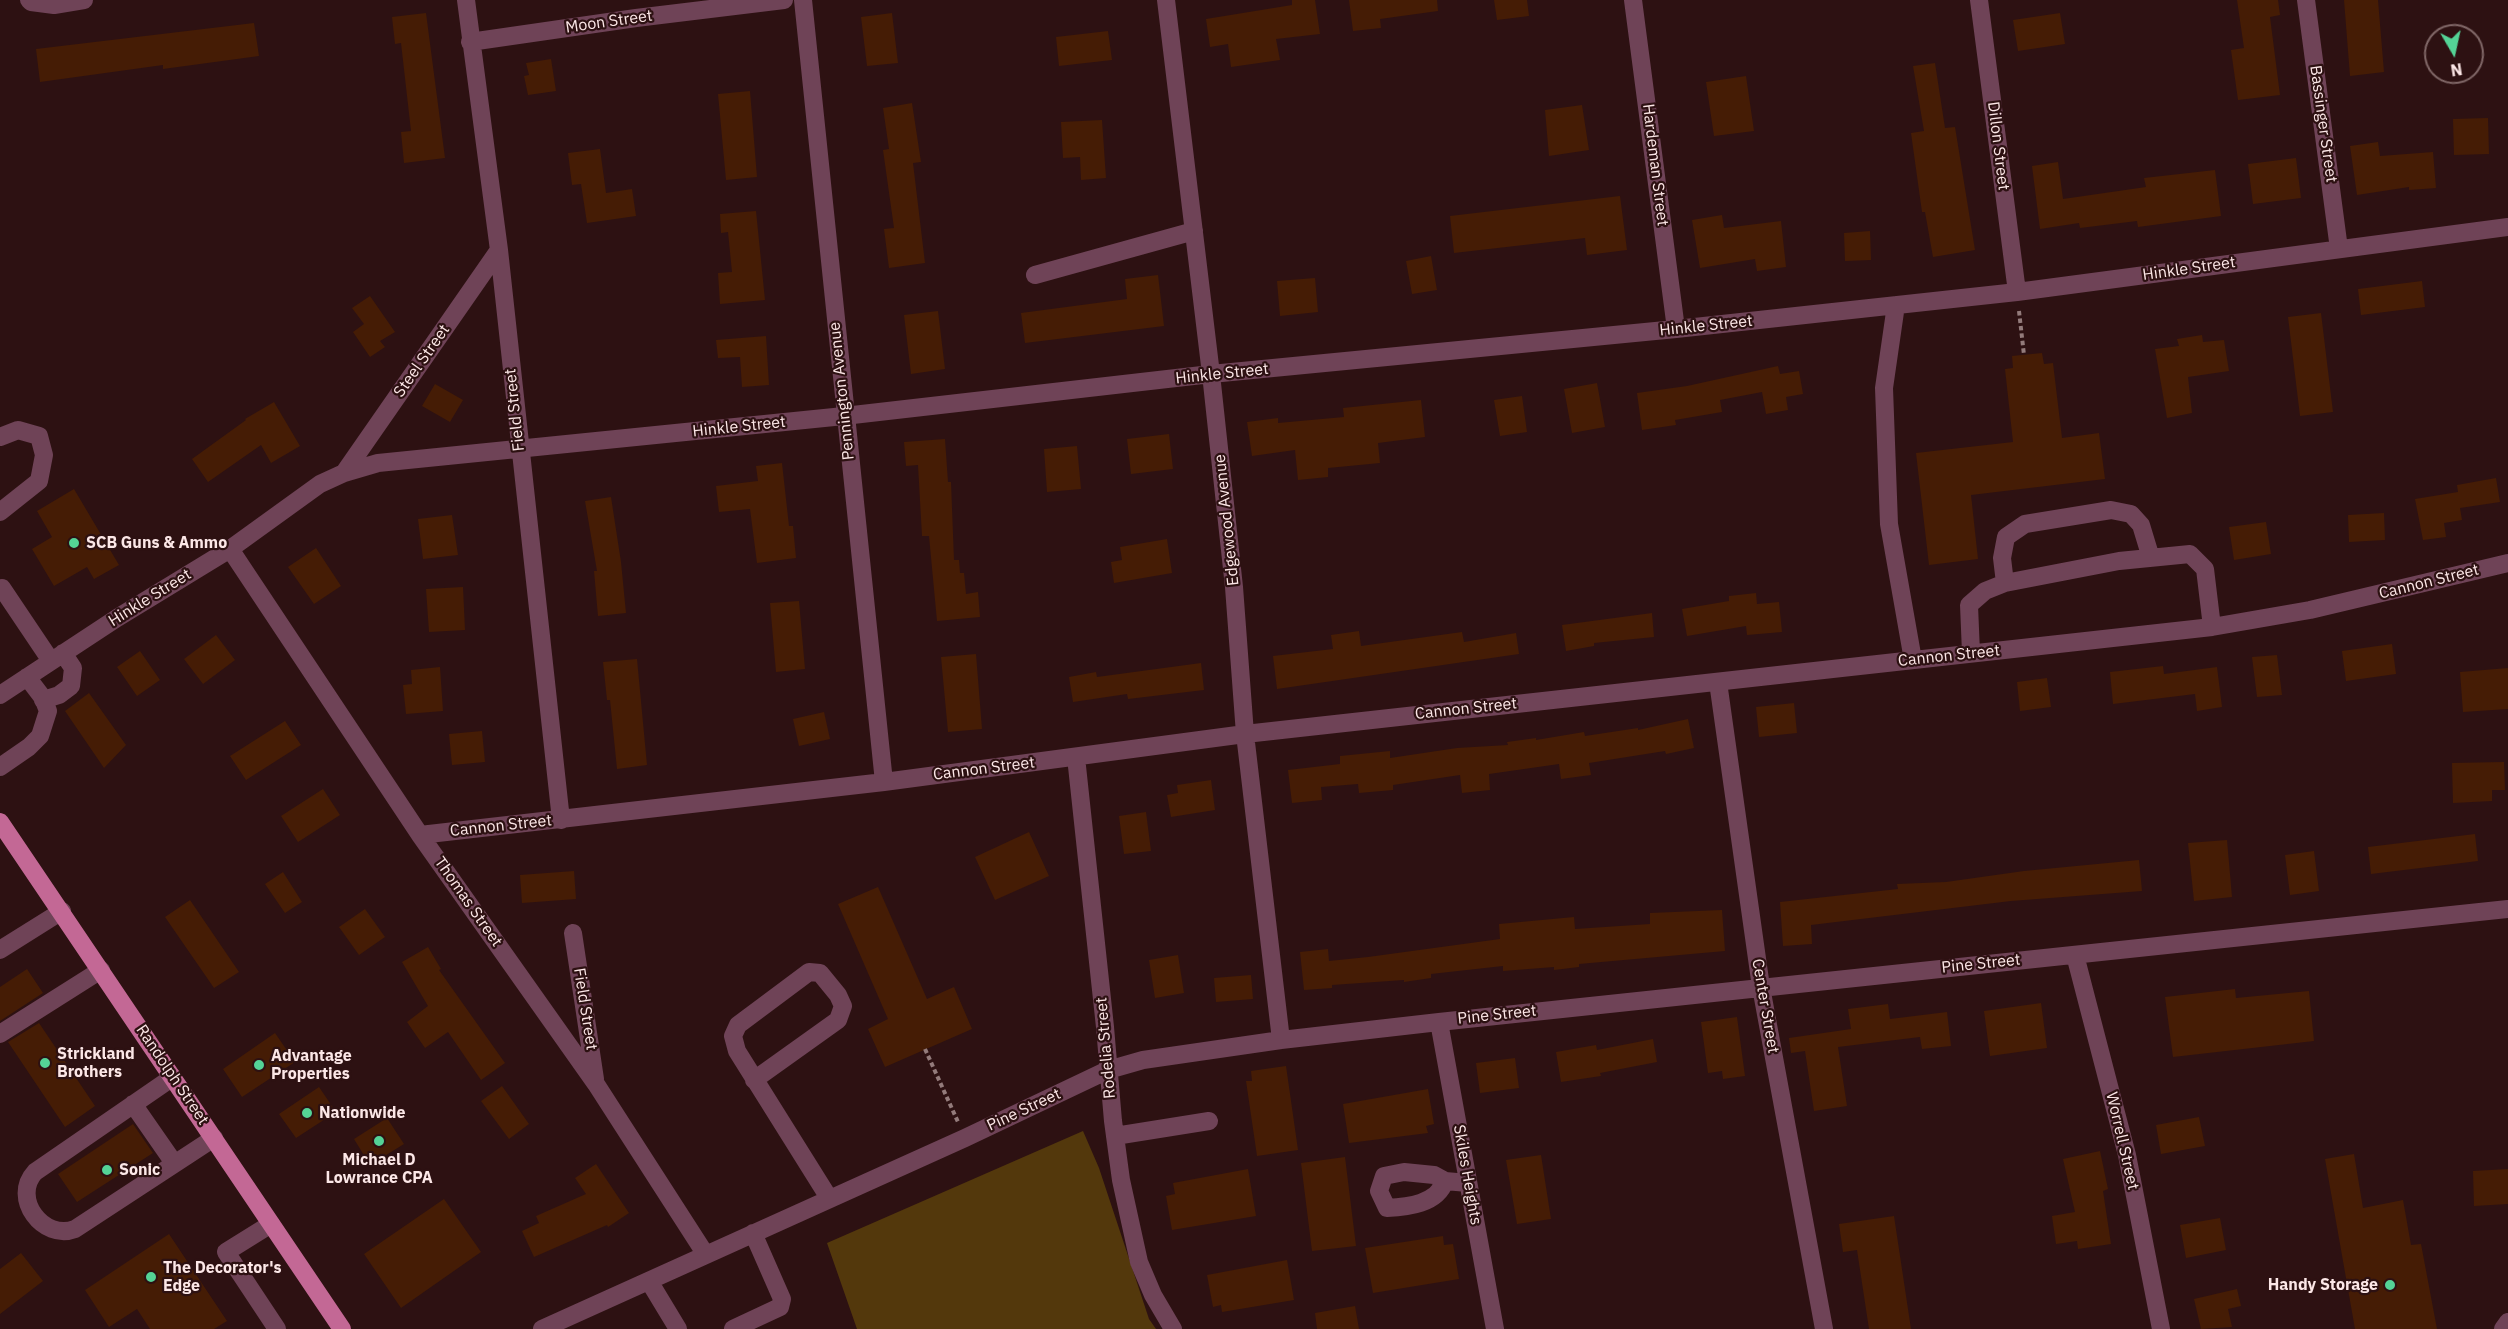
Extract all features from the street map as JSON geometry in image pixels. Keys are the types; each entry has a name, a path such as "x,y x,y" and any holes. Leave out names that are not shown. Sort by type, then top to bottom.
{"main road":[{"name":"Randolph Street","path":"0,822 214,1138 338,1328"}],"street":[{"path":"29,0 54,5 84,0"},
{"name":"Field Street","path":"466,0 499,250 561,820"},
{"name":"Moon Street","path":"470,42 784,0"},
{"name":"Pennington Avenue","path":"802,0 884,782"},
{"name":"Edgewood Avenue","path":"1166,0 1211,374 1234,588 1245,734 1281,1040"},
{"name":"Hardeman Street","path":"1633,0 1676,329"},
{"name":"Dillon Street","path":"1979,0 2017,292"},
{"name":"Bassinger Street","path":"2306,0 2339,249"},
{"name":"Hinkle Street","path":"0,695 230,549 320,484 344,472 378,463 844,416 1211,374 1896,306 2508,227"},
{"path":"1035,275 1194,231"},
{"name":"Steel Street","path":"344,472 499,250"},
{"path":"1896,306 1884,388 1889,524 1913,660"},
{"path":"0,437 18,430 39,436 44,455 39,481 0,512"},
{"path":"2005,583 2002,558 2006,537 2025,524 2036,522 2111,510 2131,514 2141,525 2151,558"},
{"name":"Thomas Street","path":"230,549 420,836 596,1084 706,1255"},
{"path":"1971,654 1969,605 1985,591 2005,583 2119,561 2190,554 2205,569 2212,627"},
{"name":"Cannon Street","path":"420,836 884,782 1245,734 2212,627 2310,610 2508,563"},
{"path":"0,589 2,588 57,657 73,668 71,686 59,695 43,700"},
{"path":"0,767 29,747 40,736 48,711 27,677"},
{"name":"Center Street","path":"1718,681 1761,987 1824,1329"},
{"name":"Rodelia Street","path":"1076,757 1121,1180 1139,1262 1153,1296 1173,1329"},
{"name":"Pine Street","path":"542,1329 966,1138 1108,1070 1143,1060 1281,1040 1439,1022 2508,909"},
{"path":"0,950 62,911"},
{"name":"Field Street","path":"573,933 596,1084"},
{"name":"Worrell Street","path":"2075,955 2127,1155 2162,1329"},
{"path":"0,1034 101,970"},
{"path":"754,1080 838,1020 843,1006 838,995 820,973 809,972 738,1024 733,1036 737,1051 754,1080 829,1198"},
{"name":"Skiles Heights","path":"1439,1022 1495,1329"},
{"path":"173,1077 28,1178 24,1196 32,1211 46,1227 66,1232 75,1229 214,1138"},
{"path":"133,1104 174,1163"},
{"path":"1115,1136 1209,1121"},
{"path":"1445,1181 1468,1184"},
{"path":"271,1224 226,1252 276,1329"},
{"path":"733,1329 780,1307 782,1299 753,1233"},
{"path":"649,1281 678,1329"},
{"path":"2503,1329 2508,1322"}],"path":[{"path":"2017,292 2024,355"},
{"path":"925,1049 966,1138"}],"shaded area":[{"path":"1083,1131 1099,1168 1149,1319 1156,1329 857,1329 827,1243"}],"building":[{"path":"1292,0 1315,0 1320,34 1276,39 1280,60 1231,67 1228,44 1210,47 1206,19 1292,5"},
{"path":"1349,0 1437,0 1438,11 1380,19 1381,28 1353,31"},
{"path":"1494,0 1527,0 1529,16 1497,20"},
{"path":"2237,0 2278,0 2280,15 2270,17 2280,95 2238,100 2231,50 2244,48"},
{"path":"2344,0 2378,0 2384,72 2350,76"},
{"path":"426,13 445,158 404,163 401,132 411,131 401,43 395,44 392,17"},
{"path":"892,13 898,63 867,66 861,17"},
{"path":"2060,13 2065,44 2018,51 2013,20"},
{"path":"254,23 259,56 163,69 163,65 40,82 36,49"},
{"path":"1108,31 1112,60 1059,66 1056,37"},
{"path":"551,59 556,91 528,95 524,76 529,75 526,63"},
{"path":"1935,63 1945,128 1955,127 1975,250 1933,257 1925,212 1922,212 1911,133 1924,131 1913,66"},
{"path":"1746,76 1754,131 1714,136 1706,82"},
{"path":"750,91 757,177 726,180 718,94"},
{"path":"912,103 921,162 913,163 925,263 889,268 884,229 894,228 883,150 889,149 883,108"},
{"path":"1582,105 1589,150 1549,156 1545,110"},
{"path":"2488,118 2489,154 2454,155 2453,119"},
{"path":"1102,120 1106,178 1081,180 1080,157 1063,158 1061,122"},
{"path":"2378,142 2380,156 2433,152 2436,188 2409,190 2409,187 2357,195 2350,146"},
{"path":"600,149 606,193 632,189 636,216 587,223 581,184 572,185 568,153"},
{"path":"2296,158 2301,198 2253,204 2248,164"},
{"path":"2058,162 2063,199 2146,187 2144,178 2215,170 2221,216 2138,227 2137,221 2080,228 2079,223 2040,229 2032,166"},
{"path":"1620,196 1627,250 1587,255 1585,238 1454,253 1450,216"},
{"path":"756,211 765,300 720,304 718,273 732,272 728,232 721,233 720,214"},
{"path":"1722,215 1724,228 1781,221 1786,267 1757,271 1755,259 1700,268 1692,220"},
{"path":"1870,231 1871,260 1845,261 1844,233"},
{"path":"1431,256 1437,290 1412,294 1406,261"},
{"path":"1158,275 1164,326 1025,343 1021,313 1127,299 1125,279"},
{"path":"1315,278 1318,312 1280,316 1277,281"},
{"path":"2422,281 2425,307 2361,315 2358,289"},
{"path":"370,296 395,332 380,341 385,347 370,357 353,332 364,324 352,308"},
{"path":"938,311 945,369 911,374 904,315"},
{"path":"2321,313 2333,412 2300,416 2288,317"},
{"path":"2202,335 2203,342 2224,340 2229,371 2188,377 2192,413 2167,418 2155,349 2179,346 2177,339"},
{"path":"766,336 769,385 742,387 740,357 718,358 716,340"},
{"path":"2042,353 2044,364 2053,363 2062,438 2099,433 2105,479 1971,495 1978,559 1929,565 1916,453 2013,442 2005,369 2013,368 2012,356"},
{"path":"1778,366 1780,374 1799,371 1803,394 1786,397 1788,410 1766,414 1762,392 1720,400 1722,412 1675,420 1676,425 1642,430 1637,393 1687,386"},
{"path":"1597,383 1605,427 1572,433 1564,389"},
{"path":"435,384 463,400 450,422 422,406"},
{"path":"1522,396 1527,432 1500,436 1494,400"},
{"path":"1421,400 1425,437 1378,443 1380,463 1328,468 1328,477 1298,480 1295,450 1252,456 1247,422 1278,418 1278,423 1344,417 1343,408"},
{"path":"274,402 300,446 271,463 261,445 208,482 192,459 245,419"},
{"path":"1169,434 1173,469 1131,474 1127,439"},
{"path":"945,439 948,482 951,482 954,560 959,560 960,573 964,573 966,594 978,592 980,617 937,621 929,536 922,536 918,465 906,466 904,442"},
{"path":"1077,446 1081,489 1047,492 1044,449"},
{"path":"782,463 789,526 793,526 796,558 757,563 750,509 719,512 716,486 758,481 756,466"},
{"path":"2496,478 2500,502 2460,508 2462,520 2444,523 2446,537 2423,540 2415,499 2458,492 2457,485"},
{"name":"SCB Guns & Ammo","path":"74,489 119,565 94,579 87,567 54,586 32,549 52,537 37,511"},
{"path":"611,497 626,613 598,616 594,571 597,571 585,501"},
{"path":"2384,513 2385,540 2349,542 2348,515"},
{"path":"452,515 458,555 423,559 418,519"},
{"path":"2266,522 2271,554 2234,560 2229,527"},
{"path":"1167,539 1172,573 1114,583 1111,562 1122,560 1120,547"},
{"path":"316,548 341,586 314,604 288,567"},
{"path":"463,587 465,630 429,632 426,589"},
{"path":"1756,593 1757,604 1779,602 1782,632 1747,635 1746,626 1687,636 1682,609 1729,601 1729,596"},
{"path":"799,601 805,669 776,672 770,603"},
{"path":"1652,613 1654,637 1594,643 1594,646 1566,651 1562,625"},
{"path":"1359,631 1361,646 1462,632 1464,642 1516,633 1519,654 1277,689 1273,656 1333,649 1331,635"},
{"path":"216,635 235,660 203,684 184,659"},
{"path":"2392,644 2396,674 2346,681 2342,651"},
{"path":"140,651 160,680 137,696 117,667"},
{"path":"976,654 982,729 948,732 941,657"},
{"path":"2277,655 2282,695 2257,697 2252,657"},
{"path":"637,659 647,765 617,769 610,700 607,700 603,662"},
{"path":"1201,663 1204,690 1128,699 1127,694 1073,702 1069,677 1096,672 1097,677"},
{"path":"2163,666 2164,674 2217,667 2222,707 2197,711 2195,694 2113,704 2110,672"},
{"path":"440,667 443,711 406,714 403,685 412,684 411,670"},
{"path":"2508,668 2508,709 2463,712 2460,672"},
{"path":"2047,678 2051,707 2020,711 2017,682"},
{"path":"89,693 126,745 104,768 65,711"},
{"path":"1794,703 1797,733 1759,737 1756,707"},
{"path":"824,712 830,739 799,746 793,719"},
{"path":"1688,719 1694,748 1666,754 1665,751 1589,763 1591,775 1561,779 1559,764 1489,774 1490,790 1462,793 1460,775 1393,785 1393,790 1359,793 1358,784 1321,787 1322,800 1292,803 1288,770 1340,764 1340,756 1390,751 1390,758 1457,748 1508,745 1507,742 1584,732 1585,736 1638,728 1638,730"},
{"path":"285,721 301,745 246,780 230,756"},
{"path":"482,731 485,762 452,765 449,734"},
{"path":"2504,762 2505,790 2492,790 2492,801 2453,803 2452,763"},
{"path":"1211,780 1215,810 1171,817 1167,795 1178,793 1177,785"},
{"path":"323,789 340,815 298,842 281,816"},
{"path":"1146,812 1151,851 1124,854 1119,816"},
{"path":"1029,832 1049,876 995,900 975,857"},
{"path":"2475,834 2478,861 2371,874 2368,847"},
{"path":"2227,840 2232,897 2194,901 2188,843"},
{"path":"2314,851 2319,891 2290,895 2285,855"},
{"path":"2139,860 2142,891 2011,901 1811,925 1812,944 1783,946 1780,902 1898,889 1897,884 1946,882 2024,871"},
{"path":"574,871 576,899 522,903 520,875"},
{"path":"283,872 302,902 285,913 265,884"},
{"path":"878,887 927,999 954,987 972,1029 885,1067 868,1029 888,1019 838,904"},
{"path":"190,900 239,972 214,988 165,917"},
{"path":"365,909 385,937 359,955 339,927"},
{"path":"1722,910 1725,951 1579,964 1579,967 1554,970 1554,967 1503,971 1503,966 1431,974 1431,978 1404,982 1404,980 1332,985 1332,988 1304,990 1300,952 1328,949 1329,961 1500,939 1499,924 1574,917 1575,929 1650,924 1650,913"},
{"path":"428,947 441,969 439,970 505,1063 481,1080 448,1032 425,1048 407,1022 428,1006 402,962"},
{"path":"1178,955 1184,993 1155,998 1149,960"},
{"path":"27,969 43,993 0,1021 0,987"},
{"path":"1251,975 1253,999 1216,1002 1214,978"},
{"path":"2235,989 2236,998 2309,991 2314,1041 2173,1057 2165,997"},
{"path":"2041,1003 2047,1048 1990,1056 1984,1011"},
{"path":"1888,1004 1890,1019 1947,1012 1951,1046 1922,1049 1920,1037 1838,1047 1847,1106 1814,1111 1805,1051 1791,1053 1789,1038 1851,1029 1848,1009"},
{"path":"1737,1017 1745,1076 1723,1079 1722,1071 1708,1073 1701,1022"},
{"path":"39,1023 95,1106 65,1127 8,1042"},
{"name":"Advantage Properties","path":"275,1033 295,1062 242,1097 223,1069"},
{"path":"1653,1039 1657,1062 1600,1073 1601,1076 1561,1082 1556,1052 1596,1045 1597,1050"},
{"path":"1515,1058 1519,1088 1480,1093 1476,1063"},
{"path":"1286,1066 1298,1150 1257,1156 1246,1081 1252,1081 1251,1071"},
{"path":"502,1086 529,1124 509,1139 481,1101"},
{"name":"Nationwide","path":"319,1087 336,1112 296,1138 279,1114"},
{"path":"1428,1089 1434,1124 1426,1126 1428,1133 1349,1143 1343,1104"},
{"path":"2199,1117 2205,1146 2161,1154 2156,1125"},
{"name":"Michael D Lowrance CPA","path":"387,1118 404,1144 370,1165 354,1139"},
{"path":"133,1124 153,1153 77,1202 58,1174"},
{"path":"2100,1151 2108,1189 2103,1191 2111,1244 2078,1249 2077,1241 2056,1244 2052,1216 2075,1212 2063,1159"},
{"path":"2354,1154 2363,1208 2403,1200 2411,1245 2421,1244 2437,1329 2355,1329 2325,1159"},
{"path":"1541,1155 1551,1219 1517,1224 1506,1160"},
{"path":"1345,1157 1356,1246 1312,1251 1301,1163"},
{"path":"596,1164 629,1213 608,1227 607,1225 534,1257 522,1231 539,1223 536,1216 586,1194 575,1178"},
{"path":"1248,1169 1256,1216 1172,1230 1166,1196 1175,1194 1173,1183"},
{"path":"2508,1169 2508,1204 2474,1206 2473,1171"},
{"path":"444,1199 481,1252 401,1308 364,1254"},
{"path":"1894,1216 1911,1329 1869,1329 1857,1250 1843,1252 1839,1224"},
{"path":"2220,1218 2226,1250 2186,1258 2180,1225"},
{"name":"The Decorator's Edge","path":"169,1234 227,1321 214,1329 150,1329 137,1309 109,1327 85,1290"},
{"path":"1443,1236 1444,1245 1453,1244 1459,1279 1373,1293 1365,1248"},
{"path":"21,1253 43,1281 0,1314 0,1269"},
{"path":"1287,1260 1294,1300 1222,1312 1221,1305 1213,1307 1207,1275"},
{"path":"2237,1289 2241,1306 2228,1309 2232,1327 2201,1329 2194,1299"},
{"path":"1355,1306 1359,1329 1317,1329 1315,1313"}],"place":[{"name":"SCB Guns & Ammo","path":"74,543"},
{"name":"Strickland Brothers","path":"45,1063"},
{"name":"Advantage Properties","path":"259,1065"},
{"name":"Nationwide","path":"307,1113"},
{"name":"Michael D Lowrance CPA","path":"379,1141"},
{"name":"Sonic","path":"107,1170"},
{"name":"The Decorator's Edge","path":"151,1277"},
{"name":"Handy Storage","path":"2390,1285"}]}
